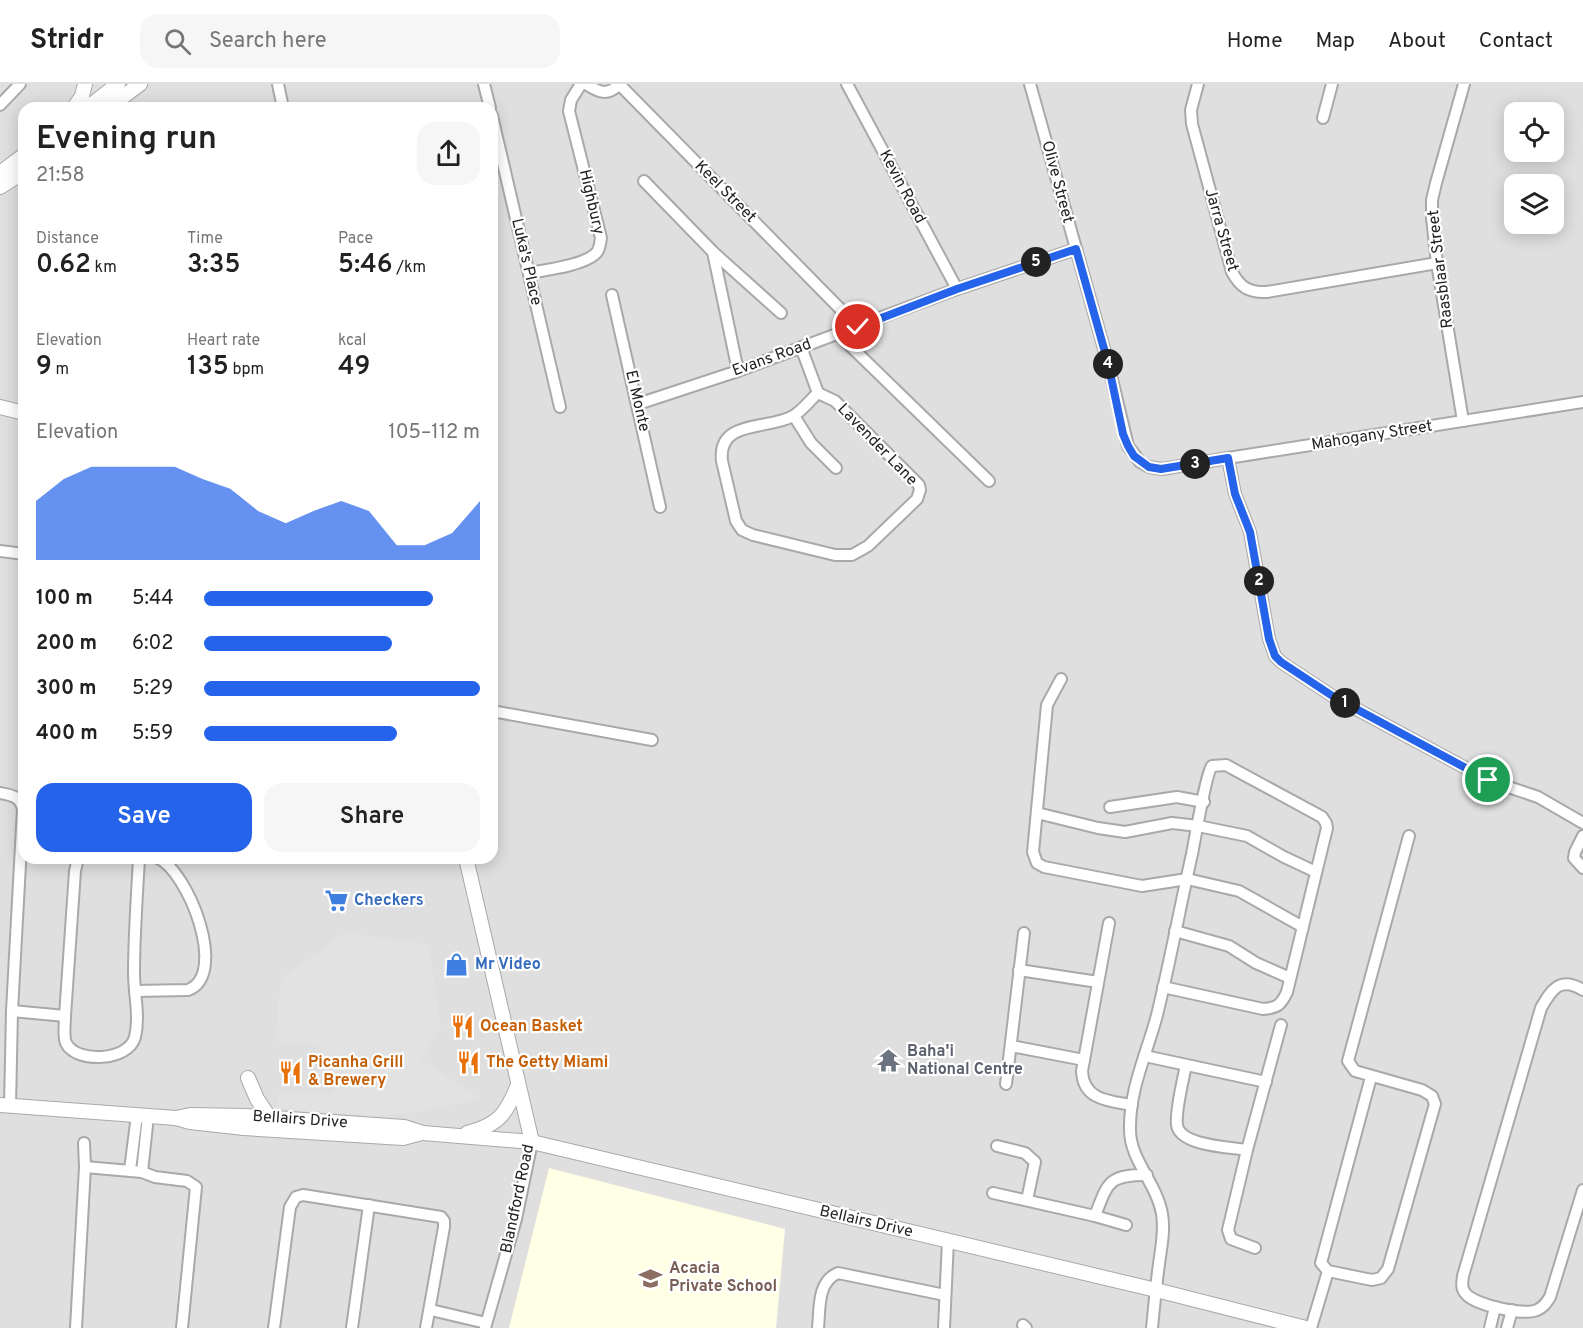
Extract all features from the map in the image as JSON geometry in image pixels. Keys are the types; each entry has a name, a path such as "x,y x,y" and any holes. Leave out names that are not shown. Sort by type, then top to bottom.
{"street":[{"path":"0,105 20,84"},
{"path":"78,102 85,84"},
{"path":"108,100 118,84"},
{"path":"108,100 140,84"},
{"path":"278,84 282,102"},
{"path":"484,84 488,102"},
{"name":"Highbury","path":"529,273 585,261 597,252 600,245 601,238 569,111 571,99 581,84"},
{"name":"Keel Street","path":"586,84 601,93 606,93 620,84 858,327"},
{"name":"Kevin Road","path":"847,84 957,289"},
{"name":"Olive Street","path":"1030,84 1108,363 1128,446 1140,462 1149,467 1161,469"},
{"name":"Jarra Street","path":"1198,84 1191,110 1192,124 1232,272 1242,287 1250,291 1267,292 1437,263"},
{"path":"1323,118 1332,84"},
{"name":"Raasblaar Street","path":"1463,421 1437,263 1432,200 1464,84"},
{"name":"Luka's Place","path":"498,141 560,407"},
{"path":"0,173 18,160"},
{"path":"0,188 18,176"},
{"path":"644,181 713,252 781,313"},
{"name":"Evans Road","path":"638,404 738,371 957,289 1076,249"},
{"path":"713,252 738,371"},
{"name":"El Monte","path":"612,295 660,507"},
{"path":"838,334 989,481"},
{"path":"801,347 818,393"},
{"name":"Lavender Lane","path":"818,393 835,401 919,485 917,499 861,551 852,555 835,555 753,535 742,530 738,526 722,461 721,451 727,438 741,430 794,416 818,393"},
{"name":"Mahogany Street","path":"1161,469 1583,402"},
{"path":"0,407 18,412"},
{"path":"794,416 811,443 836,468"},
{"path":"1228,458 1235,494 1250,532 1269,639 1275,656 1334,697 1488,780 1538,796 1583,823"},
{"path":"0,551 18,553"},
{"path":"1061,679 1047,705 1037,813 1034,858 1036,863 1044,867 1142,886 1187,879 1239,891 1303,927"},
{"path":"498,712 652,740"},
{"path":"1152,1328 1162,1222 1157,1198 1131,1143 1132,1105 1163,987 1210,768 1217,764 1226,765 1323,818 1327,828 1282,1002 1275,1008 1263,1009 1163,987"},
{"path":"0,793 15,796 18,799"},
{"path":"1110,807 1177,797 1204,802"},
{"path":"1037,813 1125,832 1173,823 1247,836 1316,872"},
{"path":"1371,1077 1321,1261 1322,1266 1328,1271 1372,1280 1385,1274 1434,1109 1434,1099 1422,1090 1371,1077 1352,1069 1349,1056 1409,836"},
{"path":"1583,836 1574,858 1583,868"},
{"path":"5,1106 19,864"},
{"path":"77,864 64,1016 65,1039 71,1050 88,1056 115,1056 126,1051 135,1038 137,1014 134,974 139,864"},
{"path":"135,991 188,990 194,988 202,977 205,942 200,921 178,876 166,864"},
{"name":"Blandford Road","path":"467,864 532,1142 516,1219 486,1326"},
{"path":"1109,923 1084,1060 1083,1080 1086,1088 1095,1096 1132,1105"},
{"path":"1175,932 1229,946 1256,963 1290,978"},
{"path":"1006,1084 1024,933"},
{"path":"1019,970 1098,982"},
{"path":"1583,990 1567,983 1559,985 1551,992 1541,1008 1461,1283 1466,1294 1495,1307 1512,1310 1532,1312 1545,1305 1550,1297 1583,1190"},
{"path":"12,1011 64,1016"},
{"path":"1255,1248 1235,1242 1228,1233 1247,1150 1281,1025"},
{"path":"1011,1047 1084,1060"},
{"path":"1145,1056 1266,1082"},
{"path":"1186,1065 1176,1124 1181,1134 1192,1141 1247,1150"},
{"path":"249,1078 257,1099 269,1117"},
{"path":"453,1136 483,1129 498,1120 509,1105 518,1085"},
{"name":"Bellairs Drive","path":"5,1106 176,1118 190,1122 244,1128 403,1138 423,1133"},
{"name":"Bellairs Drive","path":"176,1118 190,1115 269,1117 404,1127 423,1133 532,1142 1309,1328"},
{"path":"130,1170 142,1116"},
{"path":"142,1116 142,1172"},
{"path":"76,1328 85,1167 84,1143"},
{"path":"998,1146 1025,1153 1035,1162 1027,1200"},
{"path":"85,1167 130,1170 155,1177 193,1183 197,1191 182,1328"},
{"path":"1095,1216 1104,1192 1115,1179 1123,1176 1147,1175"},
{"path":"993,1193 1126,1225"},
{"path":"274,1328 292,1201 303,1195 436,1215 444,1221 431,1310 426,1328"},
{"path":"352,1328 369,1205"},
{"path":"944,1328 948,1240"},
{"path":"1309,1328 1328,1271"},
{"path":"818,1328 822,1289 825,1281 838,1273 945,1295"},
{"path":"1490,1328 1495,1307"},
{"path":"431,1310 486,1326"},
{"path":"1507,1328 1512,1310"}],"shaded area":[{"path":"0,84 1583,84 1583,1328 0,1328"},
{"path":"345,932 429,945 441,1026 421,1060 481,1098 425,1111 382,1116 276,1108 279,1092 334,1094 329,1058 316,1045 275,1041 281,979"},
{"name":"Acacia Private School","path":"549,1168 785,1229 776,1328 509,1328"}],"place":[{"name":"Checkers","path":"336,901"},
{"name":"Mr Video","path":"457,965"},
{"name":"Ocean Basket","path":"462,1027"},
{"name":"Baha'i National Centre","path":"889,1061"},
{"name":"The Getty Miami","path":"468,1063"},
{"name":"Picanha Grill & Brewery","path":"290,1072"},
{"name":"Acacia Private School","path":"651,1278"}],"route":[{"path":"858,327 957,289 1076,249 1108,363 1123,434 1134,456 1149,467 1161,469 1228,458 1235,494 1250,532 1269,639 1275,656 1334,697 1488,780"}]}
